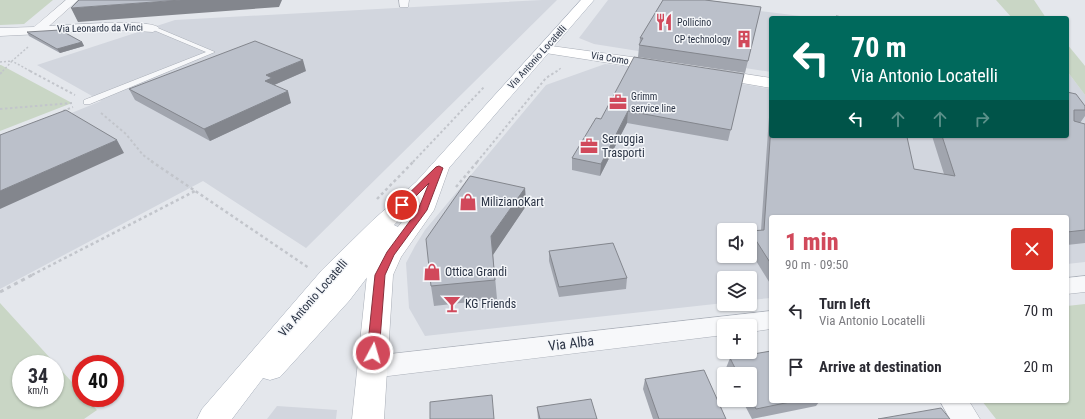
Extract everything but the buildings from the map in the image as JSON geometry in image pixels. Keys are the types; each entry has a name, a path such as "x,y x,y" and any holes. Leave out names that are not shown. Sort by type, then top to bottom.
{"main road":[{"name":"Via Antonio Locatelli","path":"213,419 268,350 331,276 431,177 588,0"},
{"name":"Via Como","path":"544,49 677,69"},
{"path":"700,72 769,83"},
{"name":"Via Antonio Locatelli","path":"220,419 340,294 383,243 431,177"},
{"path":"368,419 380,275 390,254 423,210 431,177"}],"street":[{"path":"43,30 74,0"},
{"name":"Via Leonardo da Vinci","path":"0,32 121,26 153,28"},
{"path":"1069,286 1085,284"},
{"name":"Via Alba","path":"372,367 769,320"},
{"path":"954,403 966,419"}],"lane":[{"path":"87,102 212,52 153,28"}],"path":[{"name":"Via Leonardo da Vinci","path":"0,74 43,30"},
{"path":"0,62 12,61 87,102 126,134 143,155 310,269"},
{"path":"452,192 546,78 565,66"},
{"path":"0,109 87,102"},
{"path":"58,113 87,102"},
{"path":"0,292 196,191"}],"shaded area":[{"path":"557,0 306,248 203,181 0,289 0,142 101,101 37,65 175,20"},
{"path":"608,0 670,0 801,16 769,16 769,72 594,44 579,38"},
{"path":"605,64 654,69 769,89 769,138 1062,138 1085,142 1085,262 1069,264 1069,215 769,215 769,298 757,299 757,271 717,271 717,304 425,336 409,308 406,263 425,230 546,85"},
{"path":"1069,74 1085,95 1085,123 1069,120"},
{"path":"277,406 337,410 336,419 267,419"}],"green space":[{"path":"0,0 53,0 24,24 0,25"},
{"path":"996,0 1034,0 1045,16 1010,16"},
{"path":"1069,46 1085,66 1085,95 1069,74"},
{"path":"1,65 72,103 0,131"},
{"path":"0,303 47,355 12,355 12,407 64,407 64,373 72,382 72,407 94,407 97,410 84,419 0,419"},
{"path":"1085,304 1085,419 996,419 984,403 1069,403 1069,306"}],"place":[{"name":"Pollicino","path":"664,22"},
{"name":"CP technology","path":"744,39"},
{"name":"Grimm service line","path":"618,102"},
{"name":"Seruggia Trasporti","path":"589,146"},
{"name":"MilizianoKart","path":"468,202"},
{"name":"Ottica Grandi","path":"432,272"},
{"name":"KG Friends","path":"452,304"}],"route":[{"path":"373,353 380,275 390,254 423,210 439,168 423,186 402,205"}]}
